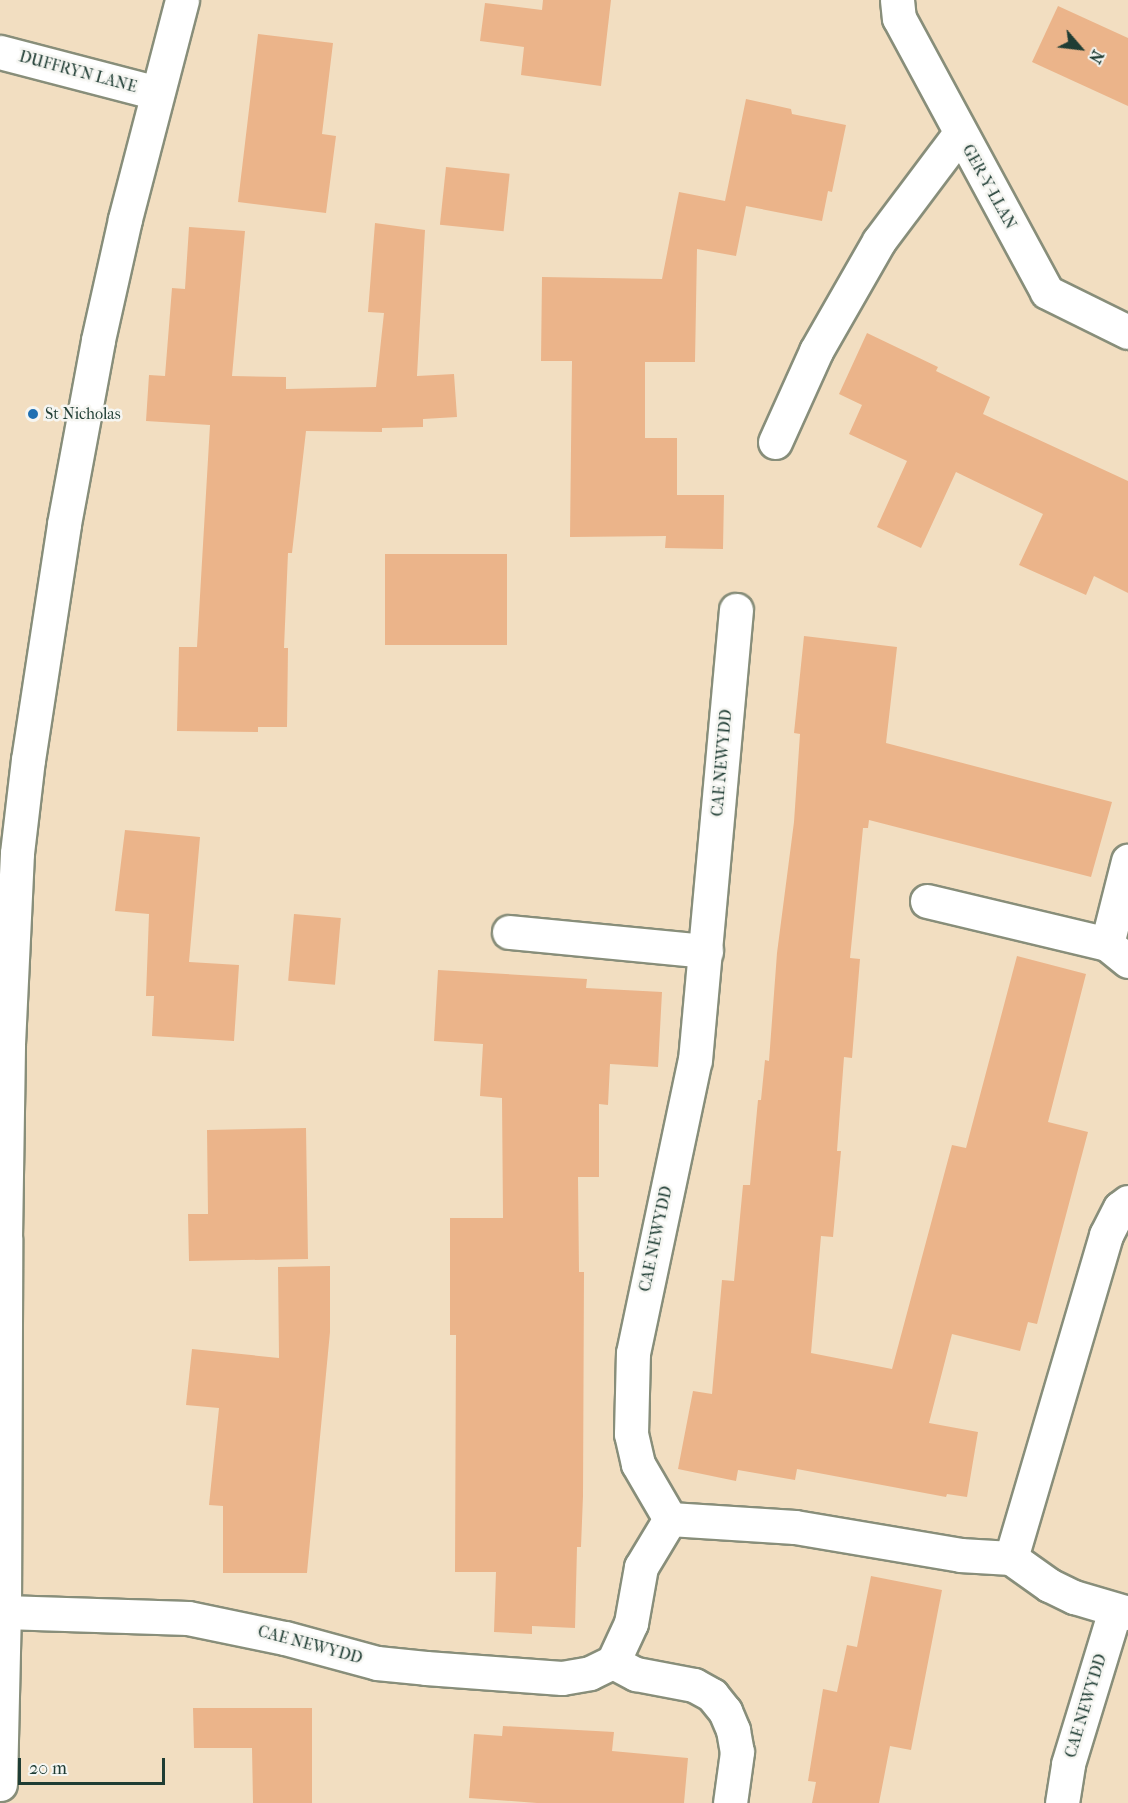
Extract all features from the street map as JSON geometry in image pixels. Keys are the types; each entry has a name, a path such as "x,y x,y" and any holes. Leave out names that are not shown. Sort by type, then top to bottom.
{"street":[{"path":"0,1784 4,1612 5,1204 11,950 17,853 34,716 64,524 98,340 157,93 182,0"},
{"name":"GER-Y-LLAN","path":"897,0 899,18 1047,291 1128,332"},
{"name":"DUFFRYN LANE","path":"0,52 157,93"},
{"path":"775,441 816,351 879,241 960,133"},
{"name":"CAE NEWYDD","path":"670,1519 638,1464 632,1434 633,1353 694,1060 706,951 736,610"},
{"path":"927,901 1117,952 1128,861"},
{"path":"509,932 706,951"},
{"path":"730,1803 737,1752 733,1730 725,1711 712,1695 694,1685 636,1674 613,1662 631,1623 640,1567 670,1519 795,1527 960,1555 1011,1558 1106,1235 1120,1208 1128,1202"},
{"name":"CAE NEWYDD","path":"1011,1558 1049,1586 1122,1612 1068,1764 1062,1803"},
{"name":"CAE NEWYDD","path":"4,1612 188,1618 285,1638 377,1663 426,1668 562,1678 590,1673 613,1662"}],"building":[{"path":"543,0 611,0 601,86 521,75 524,47 480,41 485,3 542,10"},
{"path":"1058,6 1128,38 1128,106 1032,62"},
{"path":"258,34 333,43 322,134 336,136 326,213 238,202"},
{"path":"746,99 791,109 792,114 846,125 832,192 828,191 822,221 746,206 736,256 697,249 695,362 645,362 645,438 677,438 677,495 724,495 723,549 665,548 666,536 570,537 572,361 541,361 542,277 662,279 679,192 725,201"},
{"path":"446,167 510,174 504,231 440,225"},
{"path":"375,223 425,230 417,376 454,374 457,417 423,419 423,427 382,428 382,432 306,431 292,553 288,553 284,648 288,648 287,727 258,727 258,732 177,731 179,647 197,647 210,425 146,421 149,375 165,376 172,288 185,289 189,227 245,231 232,376 286,377 286,389 376,387 384,313 368,312"},
{"path":"867,333 938,367 936,371 990,397 983,414 1128,481 1128,593 1094,576 1086,595 1019,565 1043,514 956,472 921,548 877,527 907,461 849,434 862,405 839,394"},
{"path":"385,554 507,554 507,645 385,645"},
{"path":"804,636 897,647 886,743 1112,802 1091,877 869,820 868,828 863,828 850,958 860,959 852,1058 844,1057 837,1151 841,1151 833,1237 821,1236 811,1353 892,1369 952,1145 966,1148 1017,956 1086,974 1048,1122 1088,1132 1037,1324 1028,1322 1020,1351 952,1334 929,1423 978,1432 967,1497 947,1494 946,1497 797,1469 795,1480 738,1470 736,1481 678,1469 693,1391 712,1394 722,1280 734,1281 743,1185 750,1185 758,1100 761,1100 765,1060 769,1061 777,953 794,822 800,734 794,733"},
{"path":"125,830 200,837 189,962 239,965 234,1041 152,1036 154,996 146,996 149,914 115,911"},
{"path":"294,914 341,918 335,985 288,981"},
{"path":"438,970 587,979 586,988 662,992 658,1067 610,1064 608,1105 599,1104 599,1177 578,1177 579,1272 584,1272 583,1496 581,1547 577,1547 575,1628 532,1626 532,1634 494,1632 496,1572 455,1572 456,1335 450,1335 450,1218 503,1218 502,1098 480,1096 483,1044 434,1041"},
{"path":"306,1128 308,1259 189,1261 188,1214 208,1214 207,1130"},
{"path":"330,1266 330,1332 307,1573 223,1573 223,1506 209,1505 219,1408 186,1405 192,1349 279,1358 278,1267"},
{"path":"871,1576 942,1590 911,1750 890,1746 879,1803 812,1803 816,1782 808,1781 823,1689 837,1692 847,1645 857,1647"},
{"path":"193,1708 312,1708 312,1803 253,1803 252,1748 194,1748"},
{"path":"503,1726 614,1732 612,1751 688,1758 684,1803 537,1803 469,1798 474,1734 502,1736"}],"place":[{"name":"St Nicholas","path":"33,414"}]}
